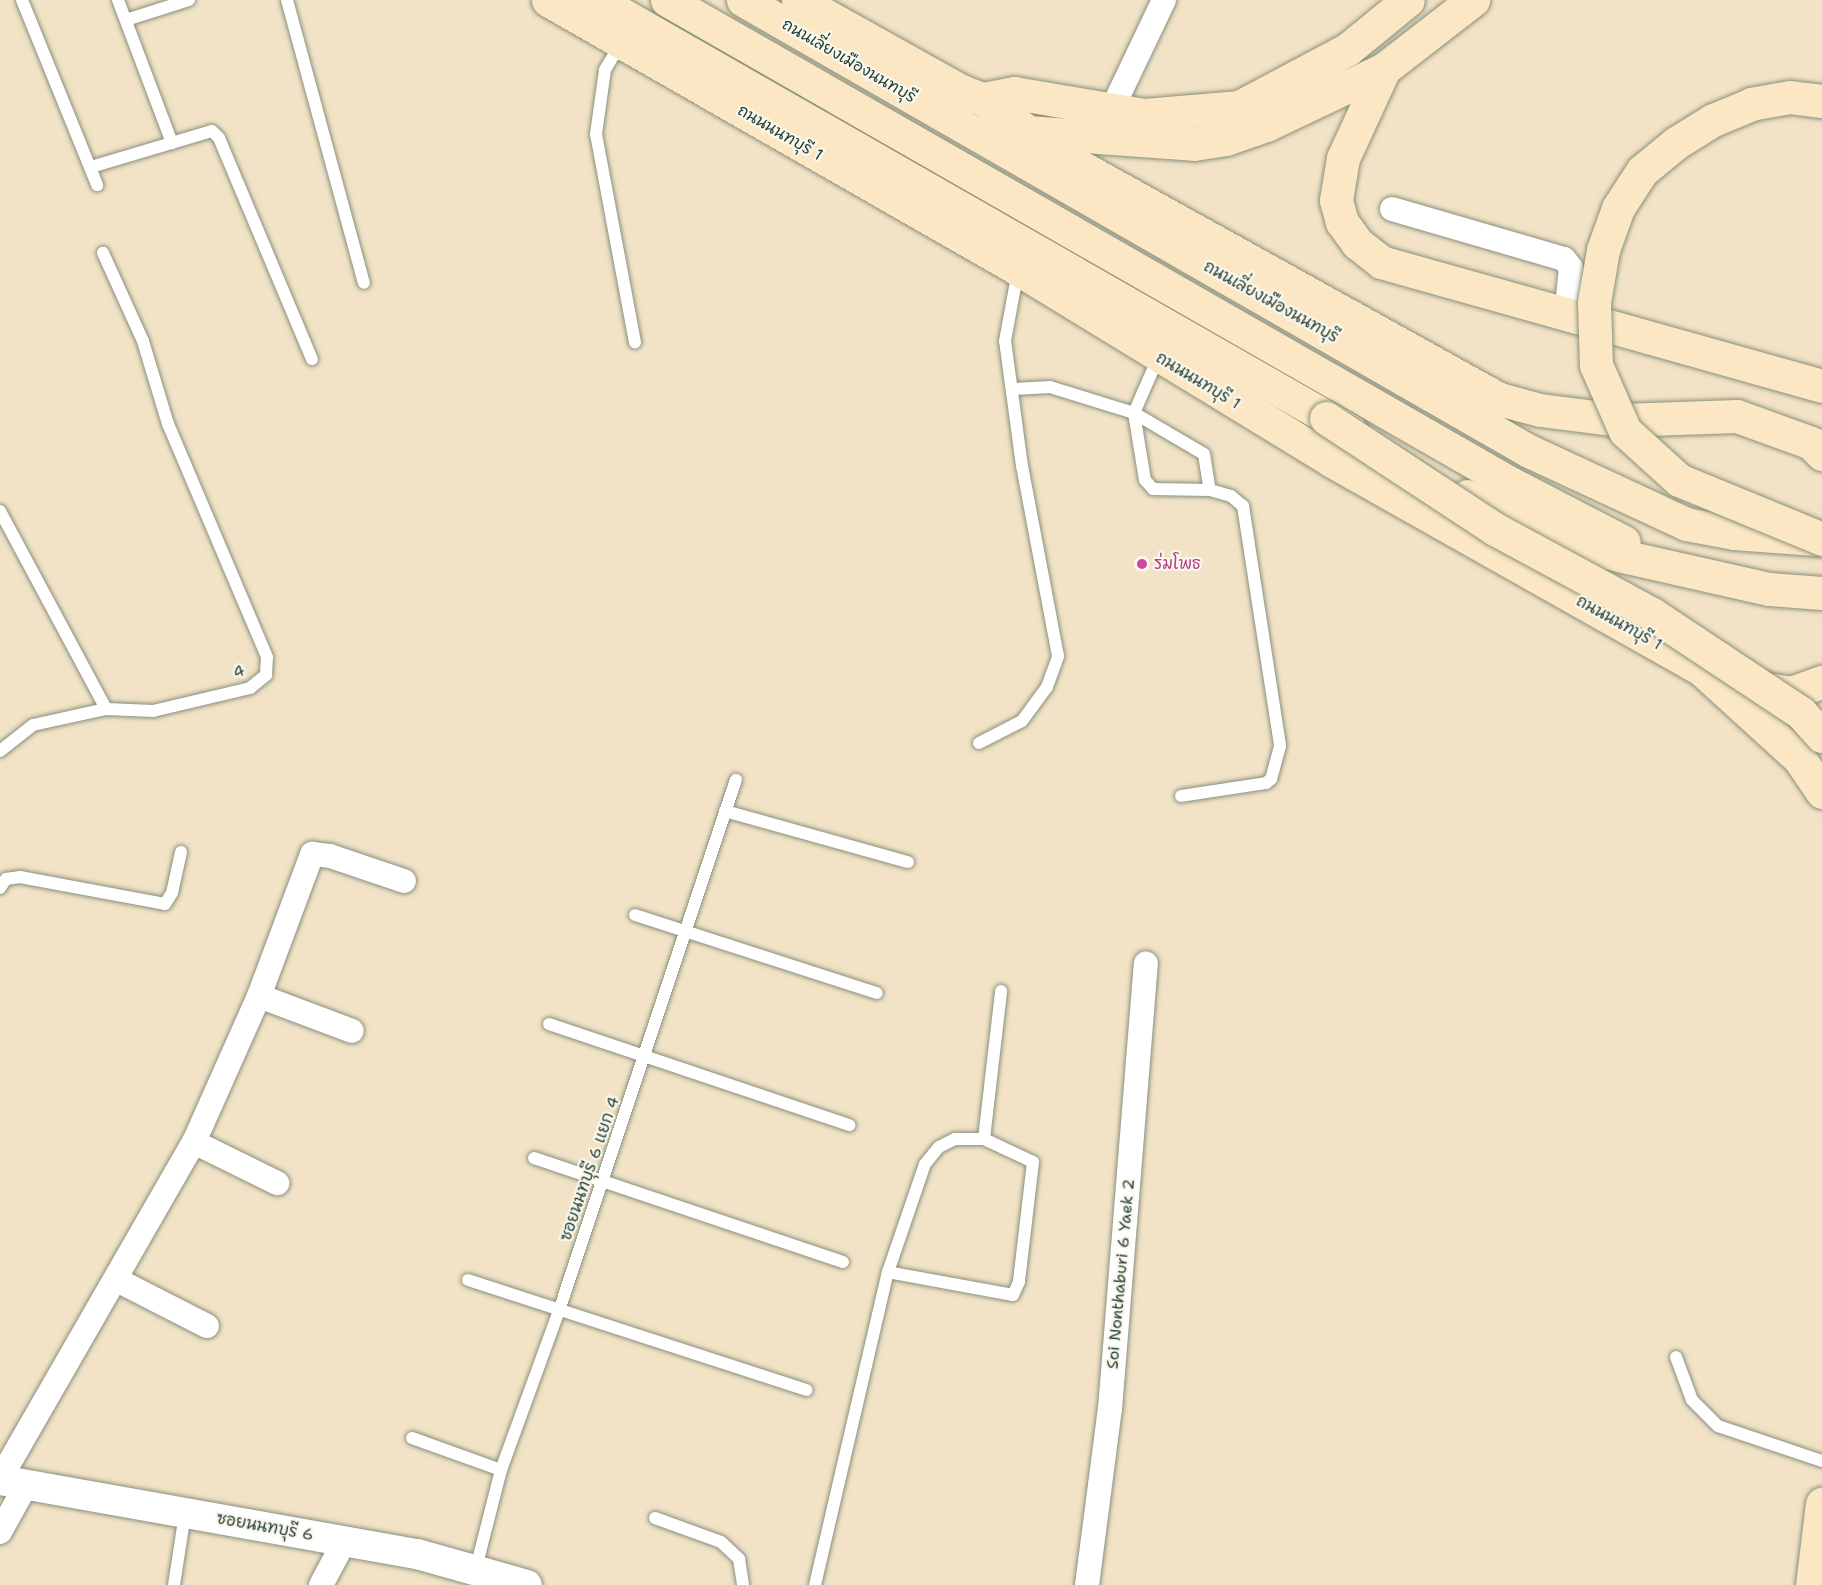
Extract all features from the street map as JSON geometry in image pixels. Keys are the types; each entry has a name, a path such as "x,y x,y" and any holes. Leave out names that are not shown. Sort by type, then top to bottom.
{"main road":[{"name":"ถนนนนทบุรี 1","path":"548,0 1018,269 1158,357 1332,461 1700,668 1799,758 1822,792"},
{"path":"597,0 1326,418 1497,513 1578,546 1769,589 1822,593"},
{"path":"667,0 1519,488 1683,570"},
{"name":"ถนนเลี่ยงเมืองนนทบุรี","path":"743,0 1529,452 1642,507 1686,524 1734,533 1822,540"},
{"path":"798,0 959,90 983,99 1043,146 1498,399 1540,410 1620,420 1737,416 1811,443 1822,454"},
{"path":"983,99 1014,93 1144,114 1239,107 1348,48 1408,0"},
{"path":"1028,132 1194,144 1226,139 1266,125 1384,69 1473,0"},
{"path":"1384,69 1343,158 1336,200 1342,222 1357,243 1381,262 1566,316 1822,386"},
{"path":"1822,101 1790,97 1752,104 1713,120 1685,137 1642,171 1618,208 1603,250 1594,302 1596,365 1625,430 1679,480 1822,540"},
{"path":"1326,418 1495,529 1652,614 1801,713 1822,736"},
{"path":"1700,668 1750,686 1791,693 1822,682"},
{"path":"1812,1585 1822,1504"}],"street":[{"path":"1112,109 1164,0"},
{"path":"1392,209 1564,259 1571,268 1566,316"},
{"path":"0,1532 9,1481 194,1142 259,996 312,854 330,856 404,881"},
{"name":"Soi Nonthaburi 6 Yaek 2","path":"1087,1585 1110,1409 1146,963"},
{"path":"259,996 352,1031"},
{"path":"194,1142 277,1183"},
{"path":"117,1280 207,1326"},
{"name":"ซอยนนทบุรี 6","path":"9,1481 345,1540 476,1568 527,1585"},
{"path":"321,1585 345,1540"}],"lane":[{"path":"22,0 97,185"},
{"path":"118,0 172,143"},
{"path":"126,20 189,0"},
{"path":"286,0 364,283"},
{"path":"621,42 605,70 596,134 635,342"},
{"path":"91,166 212,131 219,138 312,359"},
{"name":"4","path":"0,751 33,725 106,710 153,711 250,688 266,675 267,657 168,424 143,341 103,254"},
{"path":"979,743 1022,721 1047,687 1058,656 1022,466 1014,389 1005,341 1018,269"},
{"path":"1158,357 1134,413 1145,480 1153,489 1210,490 1231,496 1243,506 1280,746 1271,779 1266,783 1181,796"},
{"path":"1014,389 1050,387 1134,413 1204,454 1210,490"},
{"path":"0,511 106,710"},
{"name":"ซอยนนทบุรี 6 แยก 4","path":"476,1568 501,1470 559,1311 736,780"},
{"path":"725,812 908,862"},
{"path":"0,888 6,879 20,877 165,904 172,893 181,852"},
{"path":"635,915 684,933 877,993"},
{"path":"984,1139 1001,991"},
{"path":"549,1024 849,1125"},
{"path":"815,1585 888,1272 925,1164 939,1147 955,1139 984,1139 1033,1162 1014,1293 996,1295 888,1272"},
{"path":"534,1158 602,1183 843,1262"},
{"path":"468,1280 807,1390"},
{"path":"1676,1357 1692,1400 1718,1426 1822,1461"},
{"path":"412,1438 501,1470"},
{"path":"174,1585 185,1513"},
{"path":"655,1518 721,1542 739,1559 743,1585"}],"place":[{"name":"ร่มโพธ","path":"1142,564"}]}
